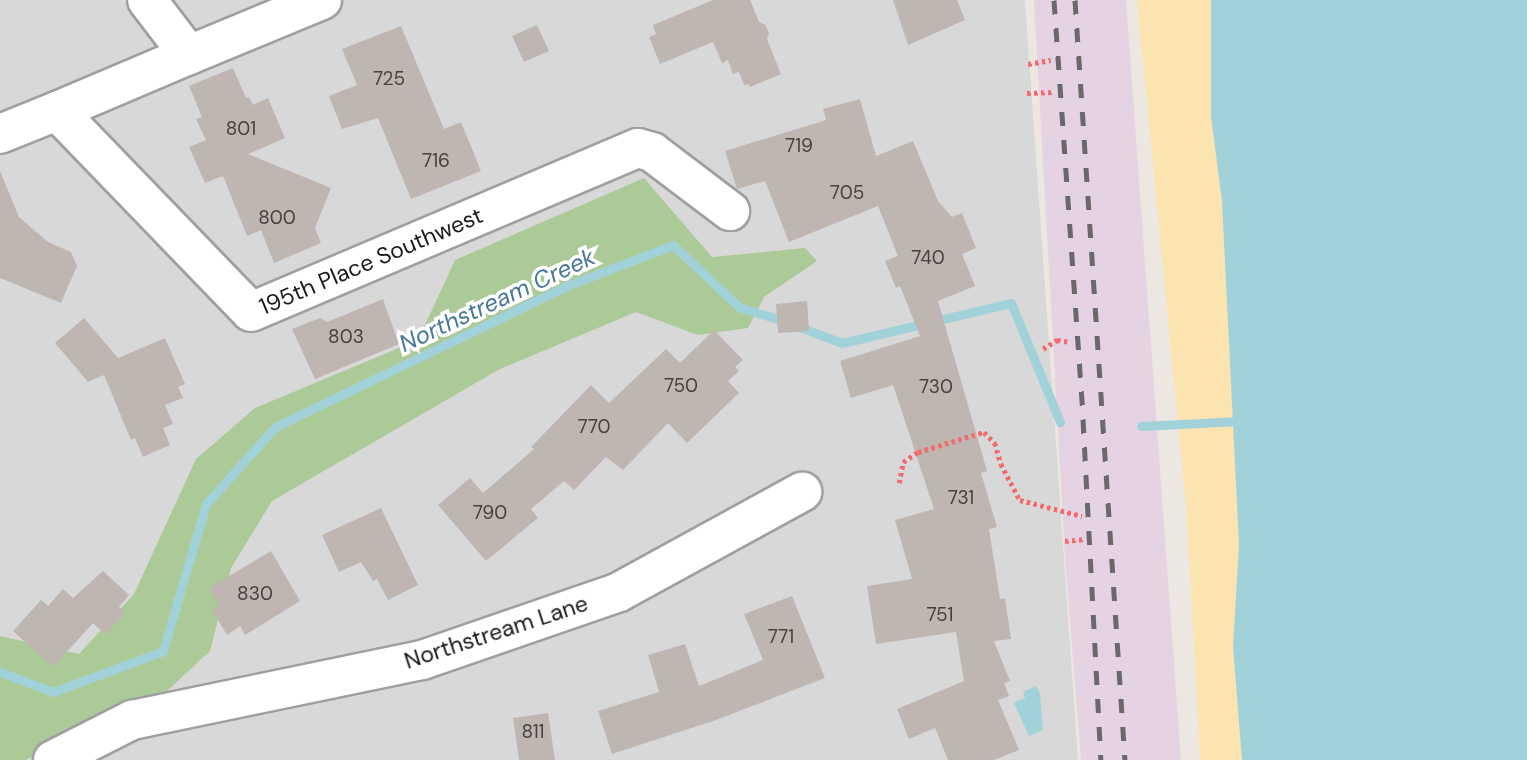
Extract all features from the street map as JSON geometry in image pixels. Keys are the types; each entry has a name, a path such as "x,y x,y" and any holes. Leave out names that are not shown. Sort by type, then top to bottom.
{"street":[{"path":"147,0 189,55"},
{"path":"0,134 322,0"},
{"name":"195th Place Southwest","path":"57,111 251,313 638,148 652,152 730,211"},
{"name":"Northstream Lane","path":"53,760 132,720 422,660 619,592 803,492"}],"path":[{"path":"1028,64 1051,60"},
{"path":"1027,93 1053,92"},
{"path":"1043,349 1057,340 1069,342"},
{"path":"899,483 903,462 918,452 984,432 995,443 1001,464 1020,500 1082,516"},
{"path":"1065,541 1085,539"}],"shaded area":[{"path":"0,0 1025,0 1078,760 0,760"},
{"path":"1034,0 1126,0 1181,760 1081,760 1065,557"}],"green space":[{"path":"644,178 712,257 805,248 817,261 764,297 748,328 698,335 636,312 500,369 272,501 231,568 210,651 167,691 26,760 0,760 0,636 79,654 134,594 196,459 255,408 418,340 455,260"}],"sand":[{"path":"1137,0 1339,0 1360,760 1200,760 1187,517"}],"water":[{"path":"1211,0 1527,0 1527,760 1242,760 1233,647 1239,545 1222,202 1211,116"},
{"path":"1036,686 1040,693 1043,730 1029,736 1014,703 1025,698 1023,692"}],"building":[{"path":"713,0 750,0 759,22 765,25 769,33 767,39 781,74 750,87 748,84 744,85 739,72 733,74 728,60 722,63 713,42 660,64 649,37 656,34 653,25"},
{"path":"893,0 957,0 965,20 908,45"},
{"path":"537,25 549,51 524,62 512,36"},
{"path":"401,26 444,129 461,122 481,171 411,199 378,118 342,129 329,96 357,85 342,49"},
{"path":"233,68 246,98 249,97 253,105 268,98 285,138 248,154 331,188 315,228 321,243 274,263 261,230 247,236 223,176 205,183 189,147 206,140 196,119 202,117 189,86"},
{"path":"860,99 876,156 913,141 938,201 952,217 962,213 976,248 962,254 975,286 938,301 987,471 981,473 997,527 989,529 1000,599 1005,598 1011,639 994,641 1010,681 1004,683 1009,696 998,700 1019,750 994,760 948,760 935,728 909,739 897,709 964,681 956,632 876,644 867,586 912,579 895,520 934,509 893,385 851,398 840,361 920,336 900,286 896,288 885,261 898,256 878,206 789,242 765,181 737,189 725,151 826,120 823,109"},
{"path":"0,171 19,217 48,242 71,252 77,266 61,303 0,278"},
{"path":"383,299 399,344 315,379 292,329 320,318 327,322"},
{"path":"807,301 809,331 778,333 776,304"},
{"path":"84,318 118,358 165,338 185,384 178,387 183,398 165,405 173,424 163,428 170,445 143,457 135,438 131,440 104,375 88,382 55,343"},
{"path":"714,330 743,360 735,367 739,371 728,381 739,393 687,443 668,423 623,470 606,457 574,490 564,481 531,509 538,518 486,561 438,505 470,478 483,493 534,449 531,447 591,385 609,403 666,349 680,363"},
{"path":"381,508 418,585 388,600 377,579 373,581 361,562 339,572 322,535"},
{"path":"271,551 300,601 245,635 240,626 227,635 212,610 219,605 209,588"},
{"path":"103,571 129,595 119,607 125,613 105,634 93,623 53,667 13,631 41,600 48,606 63,589 73,598"},
{"path":"792,596 825,678 716,720 612,754 598,711 659,692 648,655 685,644 699,686 763,660 744,614"},
{"path":"548,713 555,760 519,760 513,718"}],"waterway":[{"name":"Northstream Creek","path":"0,672 53,692 163,651 206,504 275,427 564,287 673,245 739,307 787,322"},
{"name":"Northstream Creek","path":"800,327 842,343 1011,303 1060,422"},
{"name":"Northstream Creek","path":"1141,426 1241,421"}],"railway":[{"path":"1054,0 1083,419 1101,760"},
{"path":"1075,0 1125,760"}]}
